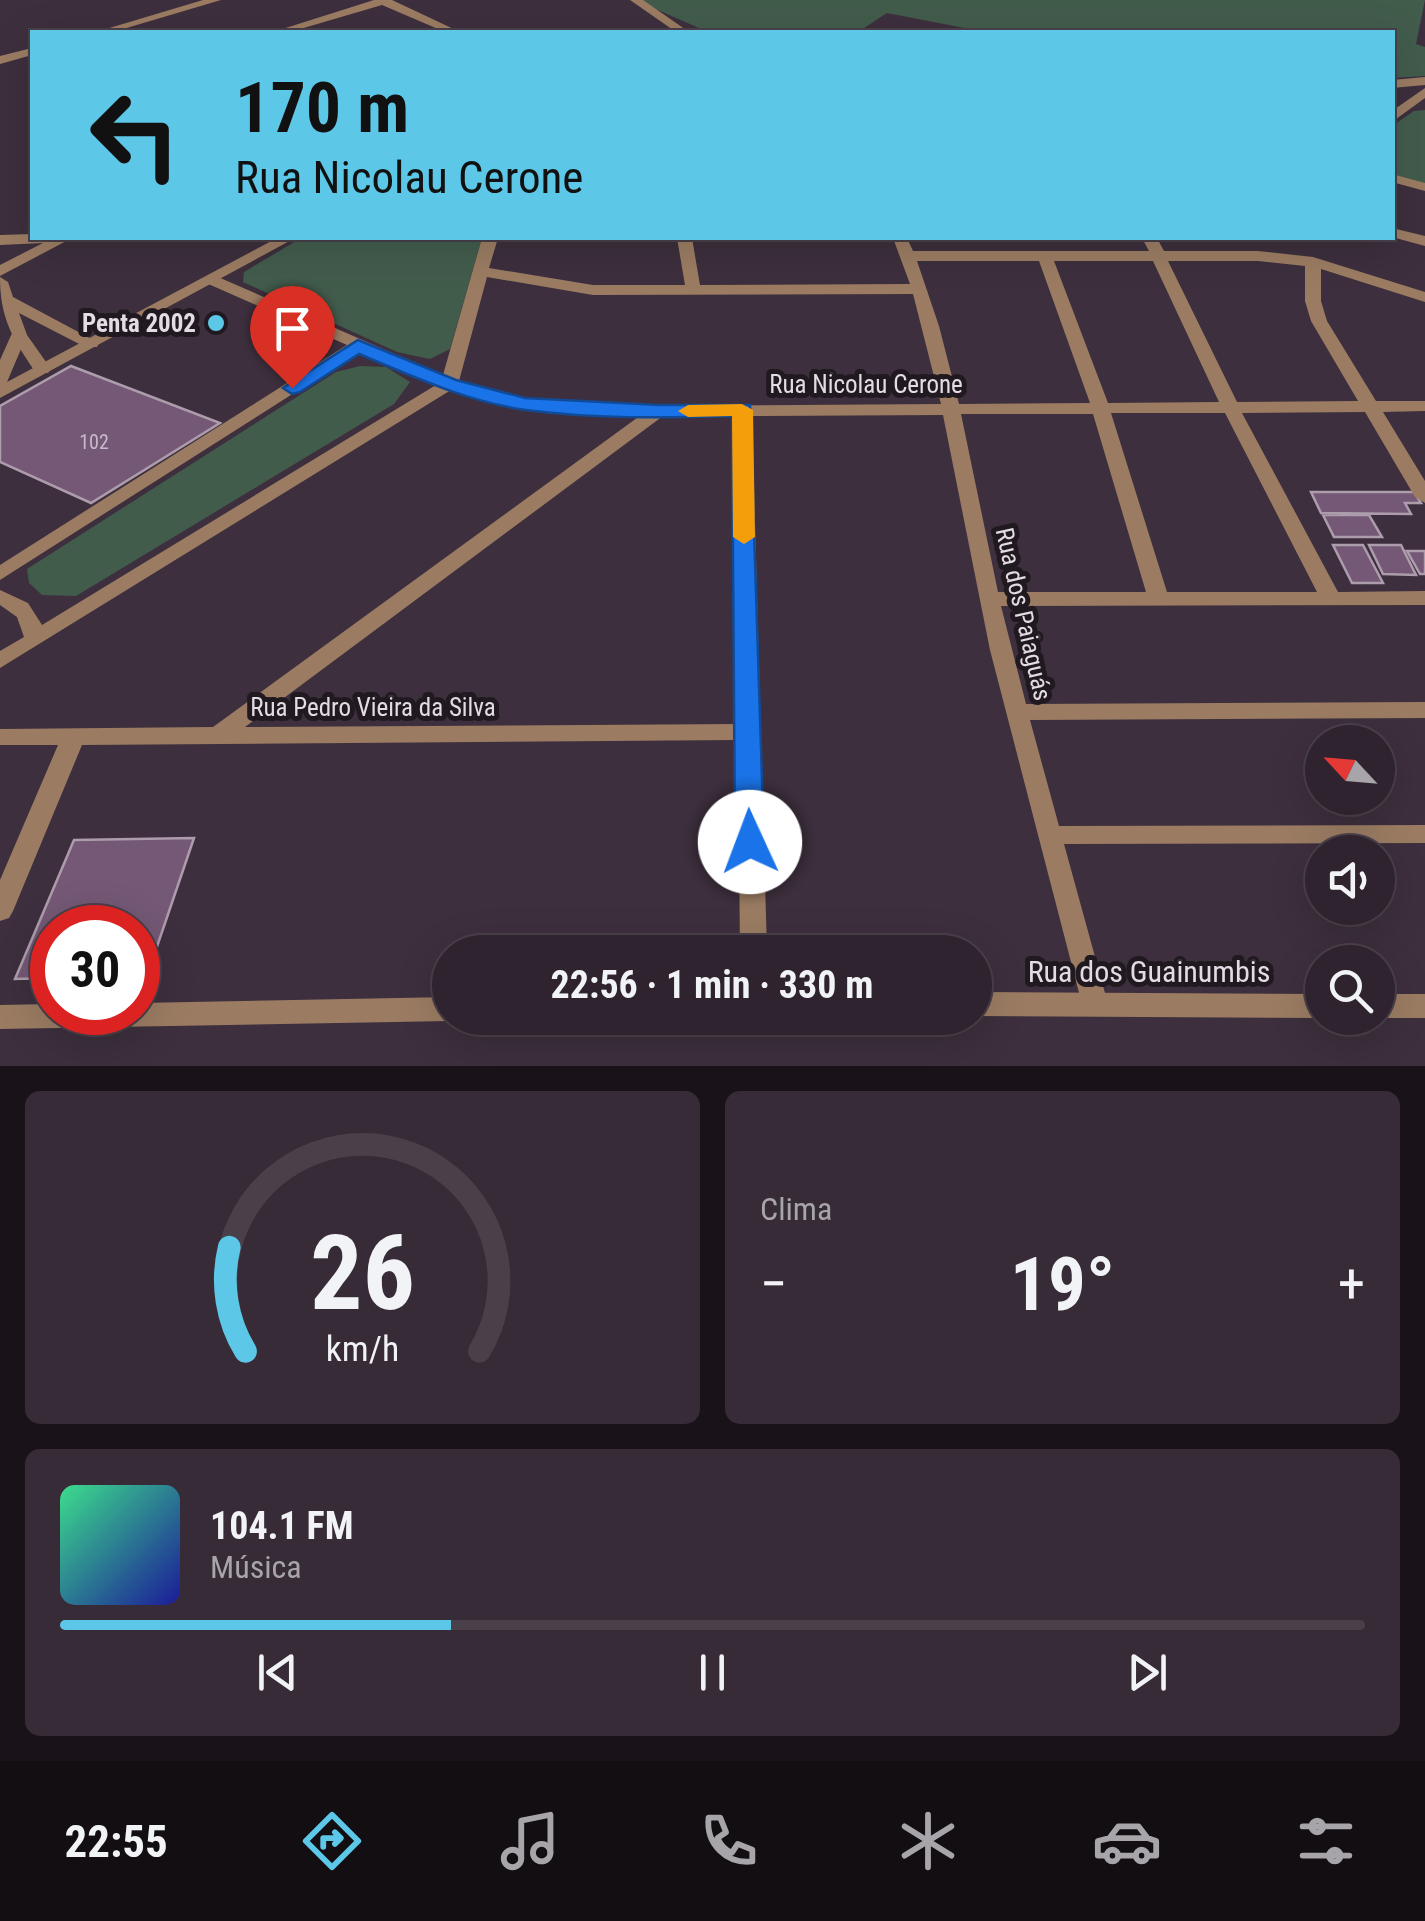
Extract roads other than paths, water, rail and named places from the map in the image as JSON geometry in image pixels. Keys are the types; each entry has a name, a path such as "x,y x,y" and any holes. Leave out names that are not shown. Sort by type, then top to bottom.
{"street":[{"path":"109,30 216,0"},
{"path":"636,0 681,30"},
{"path":"286,30 384,1 449,30"},
{"path":"0,60 30,52"},
{"path":"1395,84 1425,81"},
{"path":"1395,116 1418,104 1425,92"},
{"path":"1395,179 1425,187"},
{"path":"1395,233 1425,241"},
{"path":"0,240 30,239"},
{"path":"0,270 59,240"},
{"path":"0,393 282,240"},
{"path":"0,661 449,384 489,240"},
{"path":"684,240 693,288"},
{"name":"Rua dos Paiaguás","path":"901,240 920,289 951,408 989,599 1094,1004"},
{"path":"1151,240 1230,406 1331,598"},
{"path":"908,256 1258,256 1313,262 1425,297"},
{"path":"1044,256 1100,408 1159,599"},
{"path":"1313,262 1319,321 1425,496"},
{"path":"480,271 593,290 920,289"},
{"name":"Rua Nicolau Cerone","path":"212,280 449,384 524,404 659,412 1425,406"},
{"path":"0,282 20,335 42,370"},
{"path":"7,300 91,343"},
{"path":"0,380 20,335"},
{"path":"0,574 358,346"},
{"path":"742,410 753,935"},
{"path":"217,736 659,412"},
{"path":"0,597 15,602 32,618 35,640"},
{"path":"989,599 1425,598"},
{"path":"1019,712 1425,710"},
{"name":"Rua Pedro Vieira da Silva","path":"0,737 746,732"},
{"path":"0,911 73,737"},
{"path":"1051,836 1425,834"},
{"name":"Rua dos Guainumbis","path":"992,1004 1305,1006"},
{"path":"1395,1006 1425,1006"},
{"path":"0,1017 432,1009"}],"place":[{"name":"Penta 2002","path":"216,323"}]}
